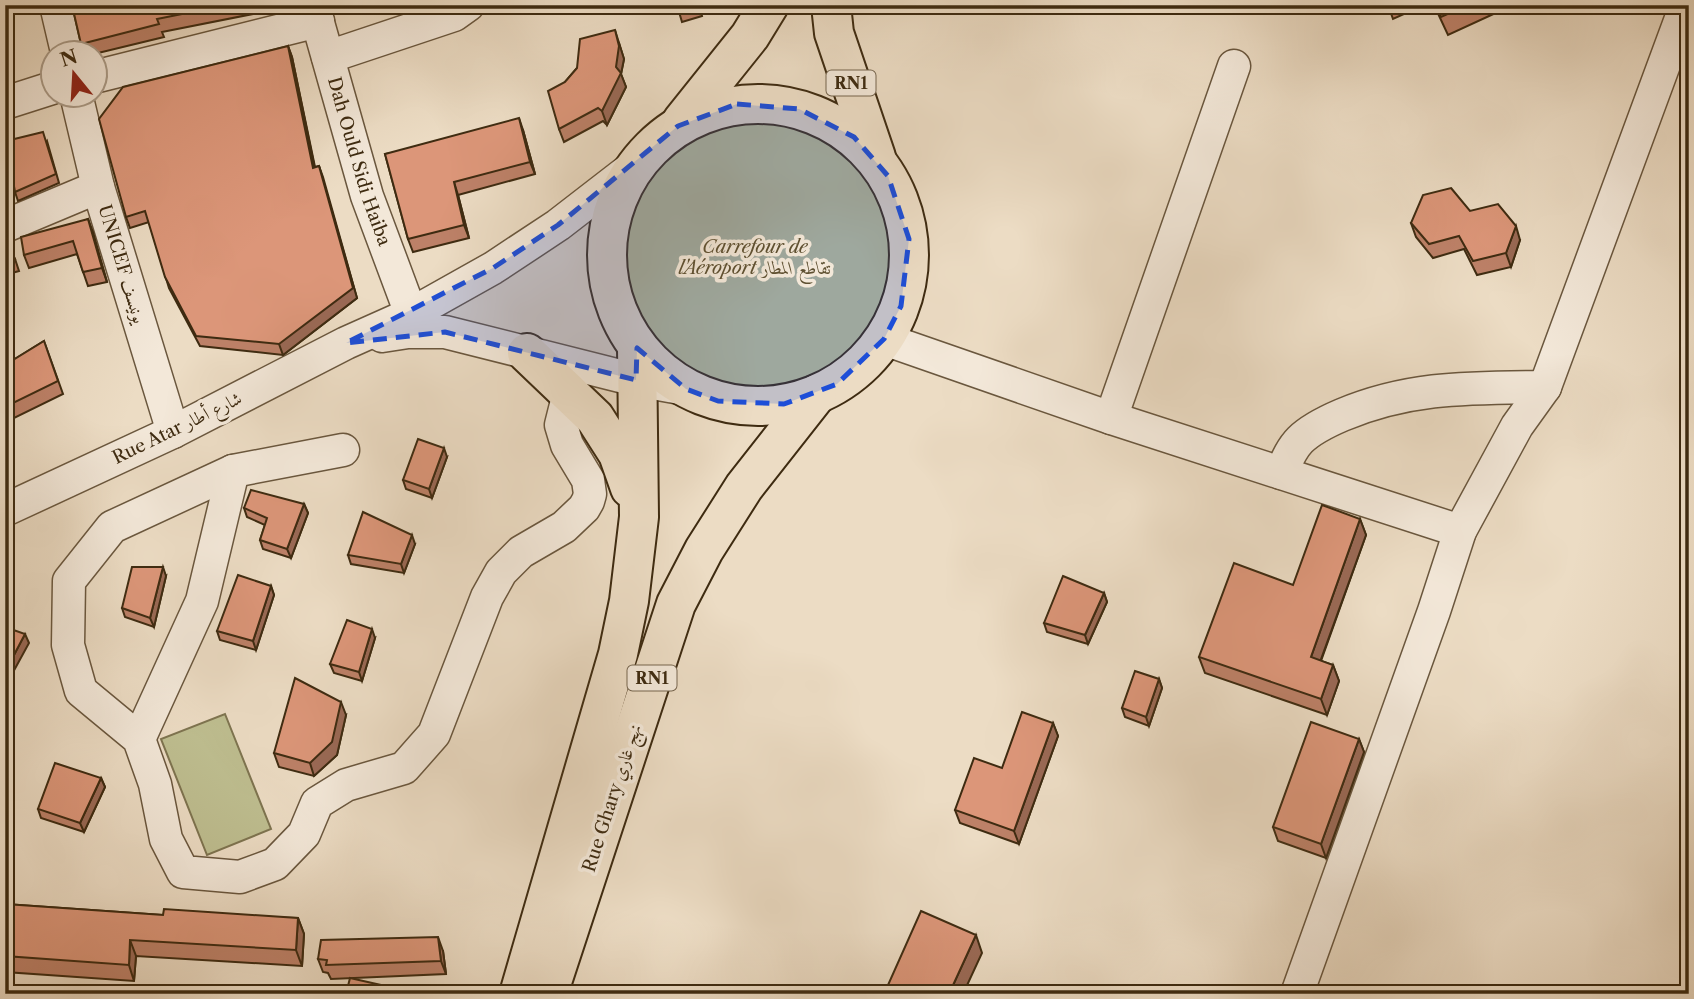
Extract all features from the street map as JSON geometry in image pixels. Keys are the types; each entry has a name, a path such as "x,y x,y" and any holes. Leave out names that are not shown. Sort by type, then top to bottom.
{"highway":[{"path":"678,126 750,36 769,5"},
{"name":"RN1","path":"831,5 834,33 876,159"},
{"path":"768,103 799,109 828,120 854,137 876,159 888,176 902,206 909,239 909,273 901,306 884,339 856,370 817,394 784,404 751,406 718,401 686,389 659,371 636,364 609,290 606,258 608,226 618,195 633,167 654,144 678,126 706,112 768,103"},
{"path":"527,353 595,418 618,454 639,517"},
{"name":"Rue Ghary نهج غاري","path":"519,994 618,654 629,601 639,517 636,364"},
{"name":"Rue Ghary نهج غاري","path":"548,994 677,604 705,550 744,487 817,394"}],"street":[{"path":"56,5 64,38"},
{"path":"328,57 454,15 468,5"},
{"path":"1297,994 1460,531 1517,426 1545,387 1686,5"},
{"path":"108,73 316,13"},
{"name":"Dah Ould Sidi Haiba","path":"316,13 367,195 411,314"},
{"path":"1111,418 1234,66"},
{"path":"5,103 38,92"},
{"name":"UNICEF يونيسف","path":"79,108 98,187 173,432"},
{"name":"Rue Atar شارع أطار","path":"5,510 173,432 346,343 411,314 493,268 558,225 633,167"},
{"path":"5,226 98,187"},
{"name":"Rue Atar شارع أطار","path":"346,343 408,332 445,331 527,353 636,364"},
{"path":"884,339 1111,418 1460,531"},
{"path":"1281,473 1300,439 1331,420 1363,406 1442,389 1545,387"},
{"path":"343,450 233,471 112,527 69,581 68,645 81,691 139,739 155,784 166,839 183,872 240,877 275,864 304,834 317,803 346,785 404,768 434,734 487,597 501,572 521,552 564,527 588,501 588,480 567,445 561,425 566,405 573,396"},
{"path":"139,739 202,601 233,471"}],"highlighted area":[{"path":"737,104 799,109 854,137 888,176 909,239 901,306 884,339 837,384 784,404 718,401 686,389 637,348 636,380 445,332 346,343 493,268 558,225 678,126"}],"green space":[{"name":"Carrefour de l'Aéroport تقاطع المطار","path":"755,119 782,122 808,130 832,143 853,160 870,181 883,205 891,231 894,258 891,285 883,311 870,335 853,356 832,373 808,386 782,394 755,397 728,394 702,386 678,373 657,356 640,335 627,311 619,285 616,258 619,231 627,205 640,181 657,160 678,143 702,130 728,122"},
{"path":"225,714 271,829 207,855 161,739"}],"building":[{"path":"72,5 227,5 157,19 159,24 104,38 80,38"},
{"path":"677,5 698,5 698,7 679,13"},
{"path":"1436,5 1468,5 1441,17"},
{"path":"615,30 619,46 616,67 621,73 602,111 598,108 559,129 548,91 565,82 577,68 580,39"},
{"path":"288,46 313,168 319,166 353,288 279,344 196,336 165,277 145,211 126,217 99,119 123,87"},
{"path":"519,118 530,162 454,182 464,225 408,239 385,154"},
{"path":"43,132 56,174 15,192 6,141"},
{"path":"1451,188 1470,211 1498,204 1516,226 1506,253 1473,261 1459,236 1429,244 1411,223 1423,195"},
{"path":"88,219 102,268 83,272 73,241 24,255 21,237"},
{"path":"7,242 15,259 5,262 5,243"},
{"path":"44,341 58,381 5,407 5,365"},
{"path":"418,439 444,448 429,489 403,480"},
{"path":"251,490 304,504 287,549 260,540 267,518 244,508"},
{"path":"1322,505 1360,519 1311,657 1333,665 1321,699 1199,657 1234,563 1293,585"},
{"path":"363,512 412,535 401,564 348,555"},
{"path":"132,567 163,567 150,618 122,608"},
{"path":"238,575 271,586 253,641 217,631"},
{"path":"1063,576 1104,593 1085,635 1044,623"},
{"path":"347,620 372,629 359,672 330,664"},
{"path":"5,627 25,634 5,672"},
{"path":"1135,671 1159,679 1146,717 1122,708"},
{"path":"295,678 341,702 332,742 310,763 274,753"},
{"path":"1022,712 1053,723 1014,831 955,810 974,758 1002,768"},
{"path":"1311,722 1359,739 1321,844 1273,827"},
{"path":"55,763 101,778 80,823 38,809"},
{"path":"5,904 163,915 164,909 298,918 296,950 130,940 129,965 5,956"},
{"path":"921,911 976,935 949,994 884,994"},
{"path":"438,937 441,961 326,965 327,960 318,959 321,940"},
{"path":"350,978 421,994 346,994"}]}
